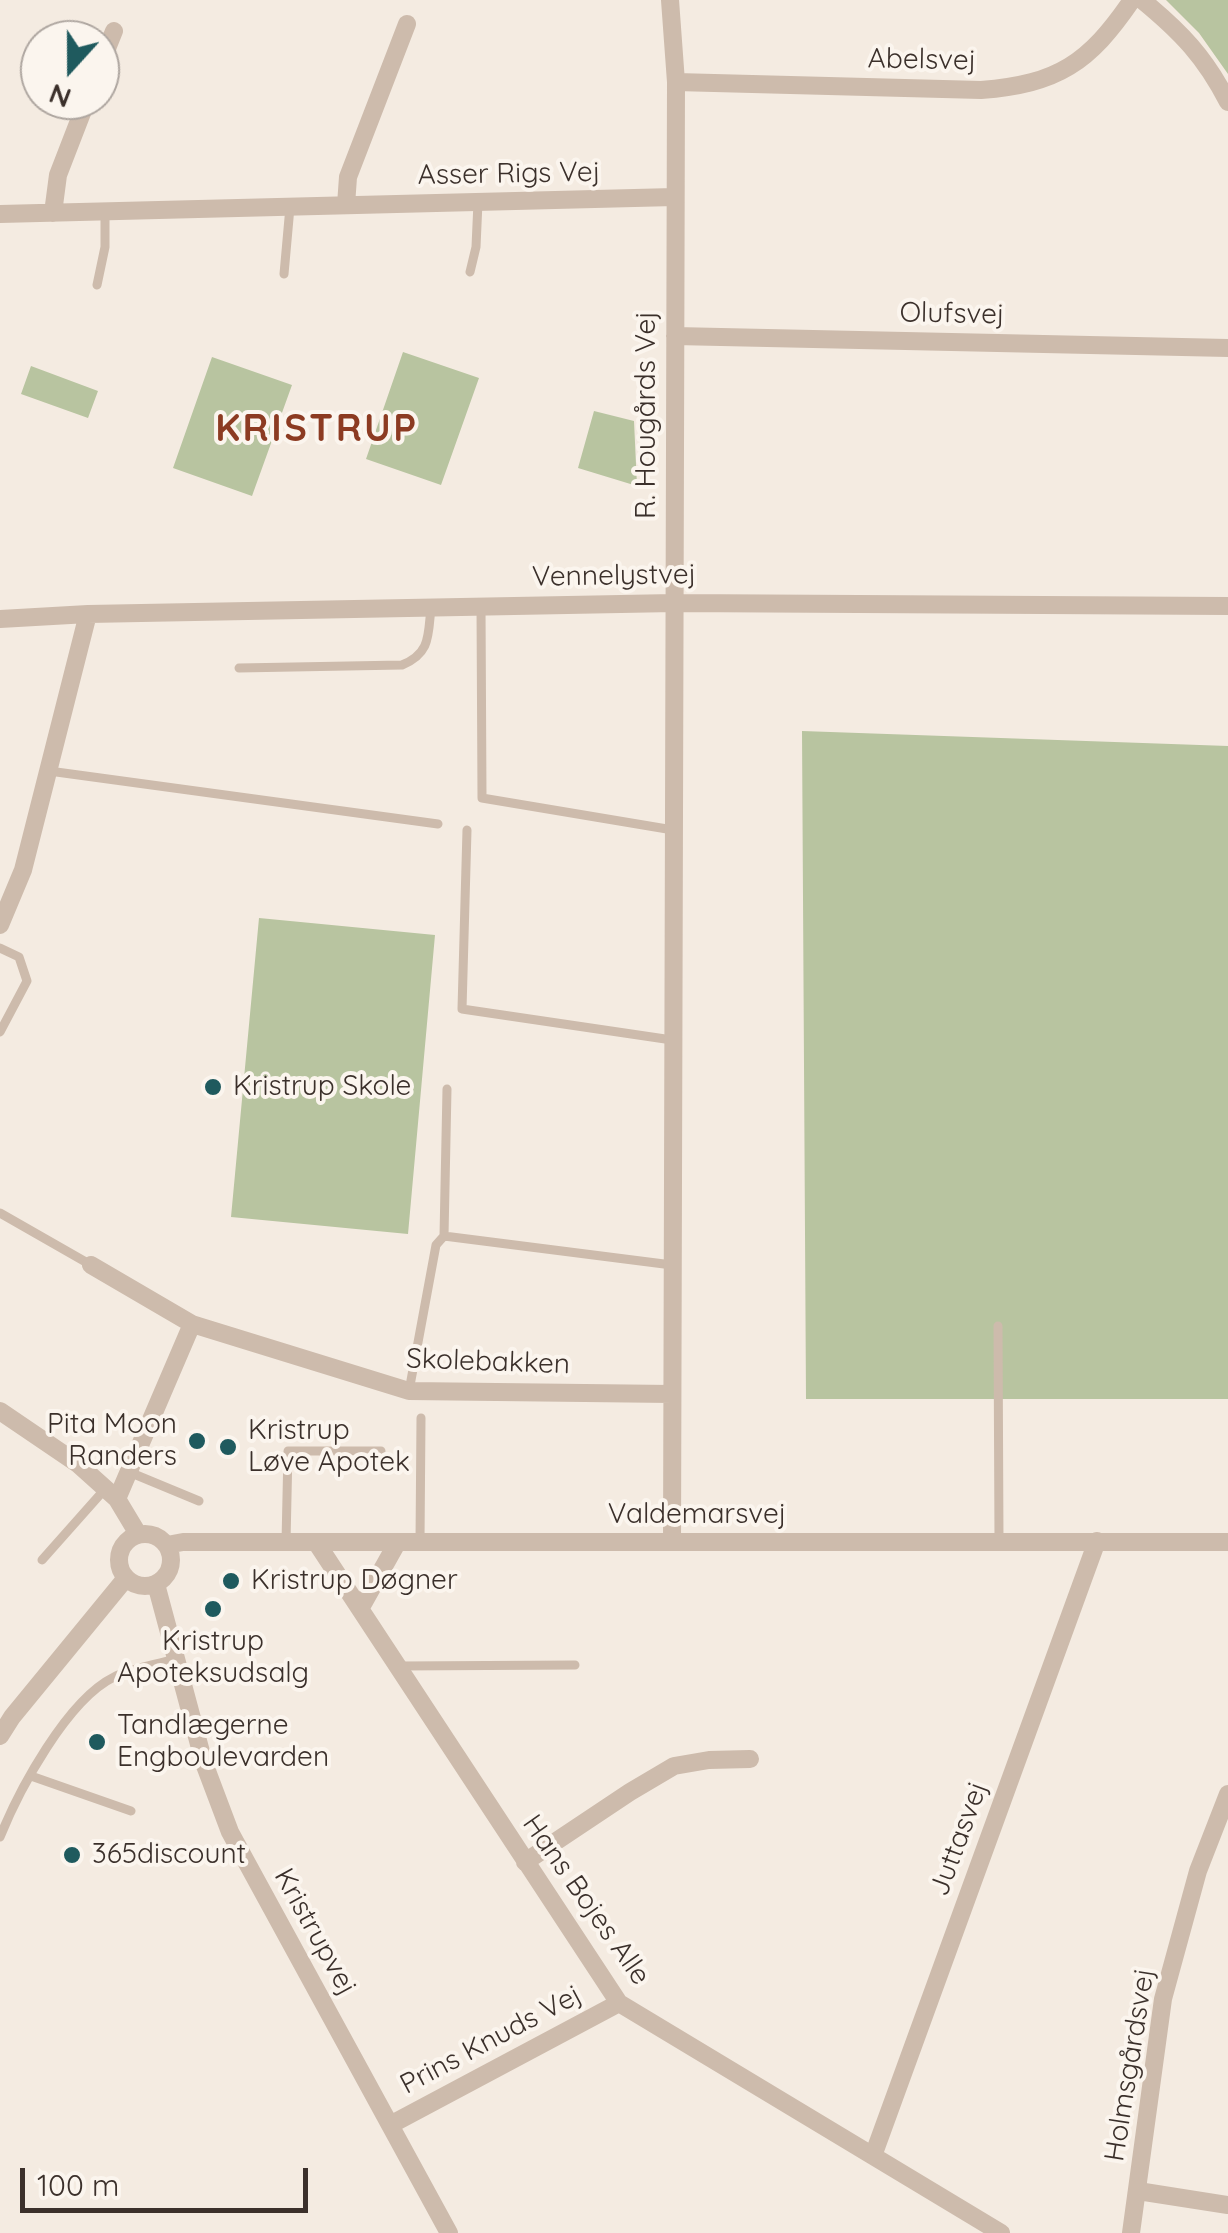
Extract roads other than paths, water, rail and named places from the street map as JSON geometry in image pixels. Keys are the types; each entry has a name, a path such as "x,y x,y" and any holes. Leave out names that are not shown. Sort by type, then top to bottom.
{"street":[{"name":"R. Hougårds Vej","path":"670,0 676,82 672,1542"},
{"name":"Abelsvej","path":"676,82 981,90 1023,86 1054,76 1083,58 1109,34 1132,0"},
{"path":"1142,0 1178,30 1210,67 1228,102"},
{"path":"346,206 348,176 407,24"},
{"path":"53,213 58,175 79,120"},
{"name":"Asser Rigs Vej","path":"0,214 674,197"},
{"name":"Olufsvej","path":"675,336 1228,348"},
{"name":"Vennelystvej","path":"0,619 674,602 1228,606"},
{"path":"0,924 22,870 88,614"},
{"name":"Skolebakken","path":"90,1265 192,1324 410,1391 672,1394"},
{"path":"112,1494 128,1472 192,1324"},
{"path":"0,1411 78,1464 112,1494 138,1534"},
{"path":"138,1534 154,1535 167,1546 170,1567 156,1584 140,1586 126,1578 118,1564 120,1548 138,1534"},
{"name":"Juttasvej","path":"873,2156 1097,1541"},
{"name":"Valdemarsvej","path":"167,1546 183,1542 1228,1542"},
{"name":"Hans Bojes Alle","path":"316,1542 618,2004 1001,2233"},
{"path":"360,1609 397,1544"},
{"path":"0,1736 12,1716 126,1578"},
{"name":"Kristrupvej","path":"156,1584 204,1763 230,1832 448,2233"},
{"path":"525,1862 674,1766 710,1760 750,1760"},
{"name":"Holmsgårdsvej","path":"1131,2233 1163,1999 1198,1871 1228,1794"},
{"name":"Prins Knuds Vej","path":"390,2124 618,2004"},
{"path":"1138,2191 1228,2205"}],"lane":[{"path":"470,272 476,247 478,202"},
{"path":"284,274 290,207"},
{"path":"97,286 105,247 105,212"},
{"path":"481,606 482,798 673,830"},
{"path":"240,668 402,665 417,659 425,648 430,607"},
{"path":"49,771 438,824"},
{"path":"467,830 462,1009 672,1040"},
{"path":"0,948 20,957 27,981 0,1032"},
{"path":"410,1391 436,1245 444,1236 448,1089"},
{"path":"0,1213 90,1265"},
{"path":"444,1236 672,1265"},
{"path":"998,1326 998,1542"},
{"path":"420,1544 421,1418"},
{"path":"286,1542 288,1452 381,1451"},
{"path":"128,1472 199,1501"},
{"path":"42,1560 112,1494"},
{"path":"0,1837 57,1736 90,1693 114,1677 176,1658"},
{"path":"397,1666 576,1665"},
{"path":"32,1776 131,1812"}],"place":[{"name":"Kristrup Skole","path":"213,1087"},
{"name":"Pita Moon Randers","path":"197,1441"},
{"name":"Kristrup Løve Apotek","path":"228,1447"},
{"name":"Kristrup Døgner","path":"231,1581"},
{"name":"Kristrup Apoteksudsalg","path":"213,1609"},
{"name":"Tandlægerne Engboulevarden","path":"97,1742"},
{"name":"365discount","path":"72,1855"}],"district":[{"name":"KRISTRUP","path":"317,430"}]}
